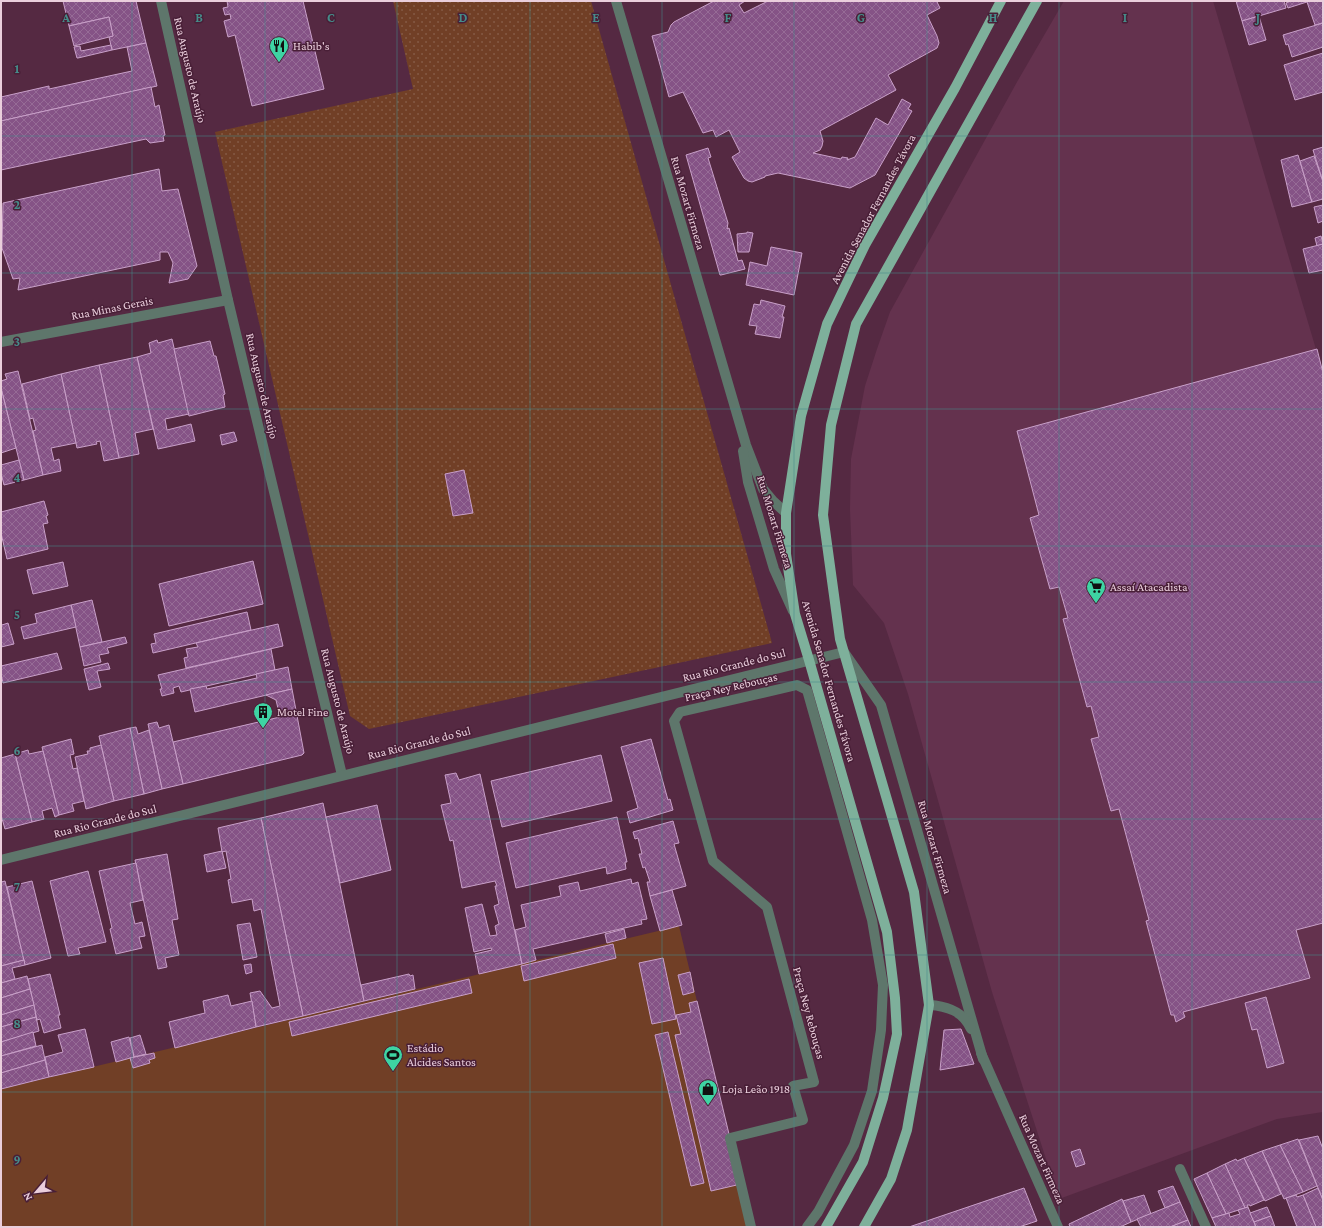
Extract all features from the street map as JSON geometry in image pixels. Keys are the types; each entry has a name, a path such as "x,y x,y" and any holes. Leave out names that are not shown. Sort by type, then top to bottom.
{"main road":[{"name":"Avenida Senador Fernandes Távora","path":"826,1227 863,1162 884,1098 897,1034 895,998 887,932 795,614 786,554 786,513 801,416 827,324 865,246 955,88 1001,1"},
{"name":"Avenida Senador Fernandes Távora","path":"864,1227 891,1178 907,1130 929,1005 914,892 844,652 835,604 823,515 831,425 856,324 1037,1"}],"street":[{"name":"Rua Augusto de Araújo","path":"161,1 228,300 342,775"},
{"name":"Rua Mozart Firmeza","path":"616,1 746,445 764,489 773,501 786,513"},
{"name":"Rua Minas Gerais","path":"1,342 228,300"},
{"name":"Rua Mozart Firmeza","path":"736,412 748,482 774,568 795,614"},
{"name":"Rua Mozart Firmeza","path":"844,652 881,705 983,1059"},
{"name":"Rua Rio Grande do Sul","path":"1,860 844,652"},
{"name":"Praça Ney Rebouças","path":"751,1227 730,1138 803,1120 794,1086 814,1082 767,907 713,861 674,721 680,712 797,685 807,690 872,920 883,986 881,1030 872,1091 854,1145 818,1212 807,1227"},
{"name":"Rua Mozart Firmeza","path":"929,1005 940,1006 958,1012 970,1026 983,1059 1058,1227"},
{"path":"1180,1169 1206,1227"}],"shaded area":[{"path":"393,1 591,1 772,643 369,729 350,716 215,132 413,89"},
{"name":"Assaí Atacadista","path":"1064,1 1213,1 1323,373 1323,1112 1277,1119 1059,1199 992,992 908,694 884,623 853,585 850,509 851,459 865,386 890,312 1017,82"},
{"name":"Estádio Alcides Santos","path":"679,926 751,1227 1,1227 1,1089"}],"building":[{"path":"63,1 136,1 146,43 112,50 109,37 113,36 109,17 69,26"},
{"name":"Habib's","path":"227,1 303,1 324,89 252,106 235,35 228,37 224,21 231,19 230,14 225,15 223,8 228,7"},
{"path":"714,1 745,1 739,5 744,13 768,1 940,1 937,2 940,8 927,15 937,36 939,43 937,48 888,75 896,90 820,131 823,141 822,146 820,150 813,153 841,159 842,157 848,158 847,160 855,157 876,118 888,125 902,99 911,104 908,109 912,111 875,175 850,188 778,173 765,176 752,182 748,181 744,178 732,157 740,152 729,130 716,137 713,130 703,133 683,92 669,97 652,36 668,32 674,22"},
{"path":"1236,1 1284,1 1286,8 1242,21"},
{"path":"1291,1 1310,1 1288,8 1286,3"},
{"path":"1323,1 1323,23 1315,25 1307,2"},
{"path":"1259,16 1266,40 1249,45 1242,21"},
{"path":"109,17 113,36 74,46 69,26"},
{"path":"1323,23 1323,47 1292,57 1288,44 1286,45 1283,35"},
{"path":"146,43 157,86 1,121 1,97 49,86 49,89 132,71 127,47"},
{"path":"111,45 112,50 78,58 74,47 80,46 81,51"},
{"path":"1323,53 1323,92 1295,100 1284,65"},
{"path":"151,87 155,107 159,105 165,135 163,136 164,141 150,143 146,139 1,170 1,121"},
{"path":"1323,147 1323,182 1313,150"},
{"path":"708,148 711,157 708,158 728,223 727,229 729,228 738,261 742,260 745,269 721,275 686,155"},
{"path":"1298,155 1312,202 1292,207 1281,160"},
{"path":"1314,156 1323,182 1323,199 1312,202 1300,161"},
{"path":"159,169 162,191 178,189 197,266 188,279 169,283 173,263 168,252 160,252 160,260 18,290 20,278 13,279 2,248 3,203"},
{"path":"1323,205 1323,221 1318,223 1314,207"},
{"path":"747,232 753,233 749,252 738,252 737,234"},
{"path":"1321,236 1323,244 1317,246 1315,238"},
{"path":"1323,244 1323,270 1309,273 1303,249"},
{"path":"771,247 802,253 794,295 746,285 750,262 767,266"},
{"path":"761,300 785,306 782,317 784,317 780,338 755,334 757,326 749,325 754,304 760,305"},
{"path":"172,339 189,414 165,419 167,430 191,424 195,441 158,449 137,357 151,353 149,343 157,340 158,343"},
{"path":"210,341 214,356 216,356 225,394 223,395 225,407 189,416 174,349"},
{"path":"1317,349 1323,373 1323,923 1296,930 1310,978 1183,1012 1185,1017 1176,1022 1174,1015 1171,1015 1146,921 1149,920 1119,809 1111,811 1091,739 1099,737 1091,706 1087,707 1063,619 1068,618 1059,587 1050,589 1030,518 1039,515 1017,431"},
{"path":"137,357 153,429 135,433 139,454 119,458 99,365"},
{"path":"99,365 119,458 104,461 100,441 96,442 97,444 77,448 61,374"},
{"path":"18,371 43,475 24,480 1,388 1,381 7,379 5,374"},
{"path":"61,374 76,443 51,448 54,461 59,459 61,471 43,475 33,431 36,430 33,418 30,419 22,384"},
{"path":"1,388 16,448 1,453"},
{"path":"234,432 237,441 222,445 220,435"},
{"path":"19,460 24,480 4,485 1,465"},
{"path":"464,470 473,513 453,516 445,474"},
{"path":"44,501 48,515 46,516 48,523 43,524 48,549 7,559 1,533 1,512"},
{"path":"253,561 263,604 169,626 159,584"},
{"path":"63,562 68,586 33,594 27,570"},
{"path":"92,600 102,642 80,647 71,605"},
{"path":"71,605 76,627 24,639 21,627 37,623 35,614"},
{"path":"247,612 251,630 153,653 151,644 156,643 154,634"},
{"path":"1,622 2,625 8,623 14,644 1,647"},
{"path":"278,624 283,646 186,668 184,658 188,657 186,649 198,647 196,643"},
{"path":"125,637 127,643 107,648 109,653 99,655 101,662 84,666 80,647"},
{"path":"271,649 275,670 181,692 179,686 173,688 174,693 162,696 160,689 162,689 158,675"},
{"path":"57,653 62,669 3,683 1,666"},
{"path":"108,663 110,669 97,671 101,687 89,690 84,669"},
{"path":"288,667 292,689 195,712 190,689 206,686 207,689 257,678 256,674"},
{"name":"Motel Fine","path":"292,689 304,753 302,755 183,784 173,742 280,717 276,700 266,695"},
{"path":"157,722 159,728 169,725 183,784 162,789 148,724"},
{"path":"136,727 138,734 149,730 162,789 144,794 130,728"},
{"path":"130,728 144,794 114,801 99,736"},
{"path":"71,739 74,754 70,755 73,769 77,768 84,801 72,804 74,811 59,815 42,747"},
{"path":"651,739 668,800 670,799 673,810 630,823 627,812 638,808 621,747"},
{"path":"101,745 114,801 86,809 75,757 88,754 87,751 90,751 90,748"},
{"path":"28,750 29,754 43,751 59,815 55,817 52,808 42,811 44,819 32,822 15,754"},
{"path":"15,754 32,822 5,829 1,815 1,758"},
{"path":"601,755 612,801 502,827 491,781"},
{"path":"456,773 459,780 480,774 522,964 479,974 475,954 492,950 491,948 474,952 465,908 482,904 490,936 497,935 495,926 499,924 494,906 499,904 495,886 497,886 495,881 462,888 453,840 450,841 441,805 451,803 445,775"},
{"path":"323,803 364,1001 303,1016 261,818"},
{"path":"377,805 391,870 340,883 326,817"},
{"path":"617,817 627,862 625,862 626,869 607,874 606,867 516,888 506,843"},
{"path":"261,818 303,1016 256,1027 250,993 260,991 272,1008 280,1006 261,909 254,911 252,899 232,903 228,880 231,879 226,851 222,852 218,828"},
{"path":"673,821 679,843 674,844 686,886 650,896 647,882 650,882 645,867 643,868 639,854 642,854 638,838 635,839 633,832"},
{"path":"222,851 226,868 207,872 204,855"},
{"path":"167,854 178,919 172,920 179,955 165,958 167,967 158,969 135,860"},
{"path":"136,863 143,900 130,903 135,924 142,922 145,936 139,937 142,948 116,954 110,929 112,928 99,871"},
{"path":"88,871 106,942 78,948 80,954 68,956 50,881"},
{"path":"631,879 632,884 638,882 647,919 641,920 642,924 533,949 536,960 522,964 515,930 526,927 521,905 561,896 559,886 578,882 580,891"},
{"path":"5,881 24,960 1,966 1,882"},
{"path":"32,881 51,958 25,965 7,887"},
{"path":"672,890 682,925 660,931 650,896"},
{"path":"250,923 257,957 243,960 237,925"},
{"path":"624,929 626,938 607,943 605,934"},
{"path":"613,944 616,958 524,981 521,966"},
{"path":"663,958 676,1019 652,1024 639,963"},
{"path":"24,960 25,965 12,968 15,979 1,983 1,966"},
{"path":"251,964 252,972 246,974 244,965"},
{"path":"690,972 694,992 683,995 678,975"},
{"path":"50,974 60,1015 58,1015 61,1028 44,1033 40,1019 37,1020 28,979"},
{"path":"409,974 410,976 413,975 415,989 364,1001 361,985"},
{"path":"27,976 30,989 1,998 1,983"},
{"path":"469,979 472,993 292,1036 289,1022"},
{"path":"30,989 34,1005 1,1015 1,998"},
{"path":"228,995 231,1006 252,1001 256,1027 175,1048 169,1022 205,1013 203,1001"},
{"path":"1266,997 1284,1063 1267,1068 1257,1029 1252,1030 1245,1003"},
{"path":"697,1001 741,1184 711,1191 675,1035 681,1034 676,1015 691,1012 689,1003"},
{"path":"34,1005 36,1017 1,1027 1,1015"},
{"path":"36,1017 39,1031 1,1042 1,1027"},
{"path":"85,1029 94,1067 49,1077 45,1057 63,1052 58,1035"},
{"path":"961,1029 974,1064 940,1070 944,1030"},
{"path":"33,1032 36,1046 1,1056 1,1042"},
{"path":"668,1032 704,1183 691,1186 655,1035"},
{"path":"140,1035 146,1054 134,1057 130,1038"},
{"path":"129,1037 134,1057 116,1062 111,1042"},
{"path":"42,1045 45,1060 1,1073 1,1056"},
{"path":"154,1053 155,1058 149,1060 150,1063 133,1068 130,1058"},
{"path":"45,1060 49,1077 1,1089 1,1073"},
{"path":"1318,1136 1323,1149 1322,1198 1299,1140"},
{"path":"1298,1139 1317,1186 1303,1192 1280,1145"},
{"path":"1280,1145 1303,1192 1284,1199 1262,1151"},
{"path":"1080,1149 1085,1164 1076,1167 1071,1152"},
{"path":"1262,1151 1281,1194 1265,1201 1244,1158"},
{"path":"1244,1158 1264,1200 1250,1206 1247,1205 1248,1207 1245,1208 1225,1164 1236,1159 1237,1161"},
{"path":"1225,1164 1245,1208 1226,1214 1207,1173"},
{"path":"1207,1173 1226,1214 1212,1218 1194,1179"},
{"path":"1173,1186 1180,1202 1165,1208 1158,1191"},
{"path":"1024,1188 1037,1221 1019,1227 909,1227"},
{"path":"1318,1188 1322,1198 1323,1197 1323,1227 1316,1227 1303,1195"},
{"path":"1144,1195 1151,1214 1131,1222 1123,1201"},
{"path":"1296,1195 1297,1197 1303,1195 1316,1227 1297,1227 1286,1198"},
{"path":"1122,1199 1131,1222 1120,1227 1070,1227 1069,1224"},
{"path":"1180,1202 1188,1220 1170,1227 1141,1227 1137,1219"},
{"path":"1248,1207 1256,1227 1216,1227 1212,1218 1229,1213 1230,1217 1240,1214 1238,1210"},
{"path":"1267,1207 1271,1216 1254,1222 1250,1213"},
{"path":"1271,1216 1275,1227 1256,1227 1254,1222"},
{"path":"1188,1220 1191,1227 1170,1227"}],"place":[{"name":"Habib's","path":"279,63"},
{"name":"Assaí Atacadista","path":"1096,604"},
{"name":"Motel Fine","path":"263,729"},
{"name":"Estádio Alcides Santos","path":"393,1072"},
{"name":"Loja Leão 1918","path":"708,1106"}]}
